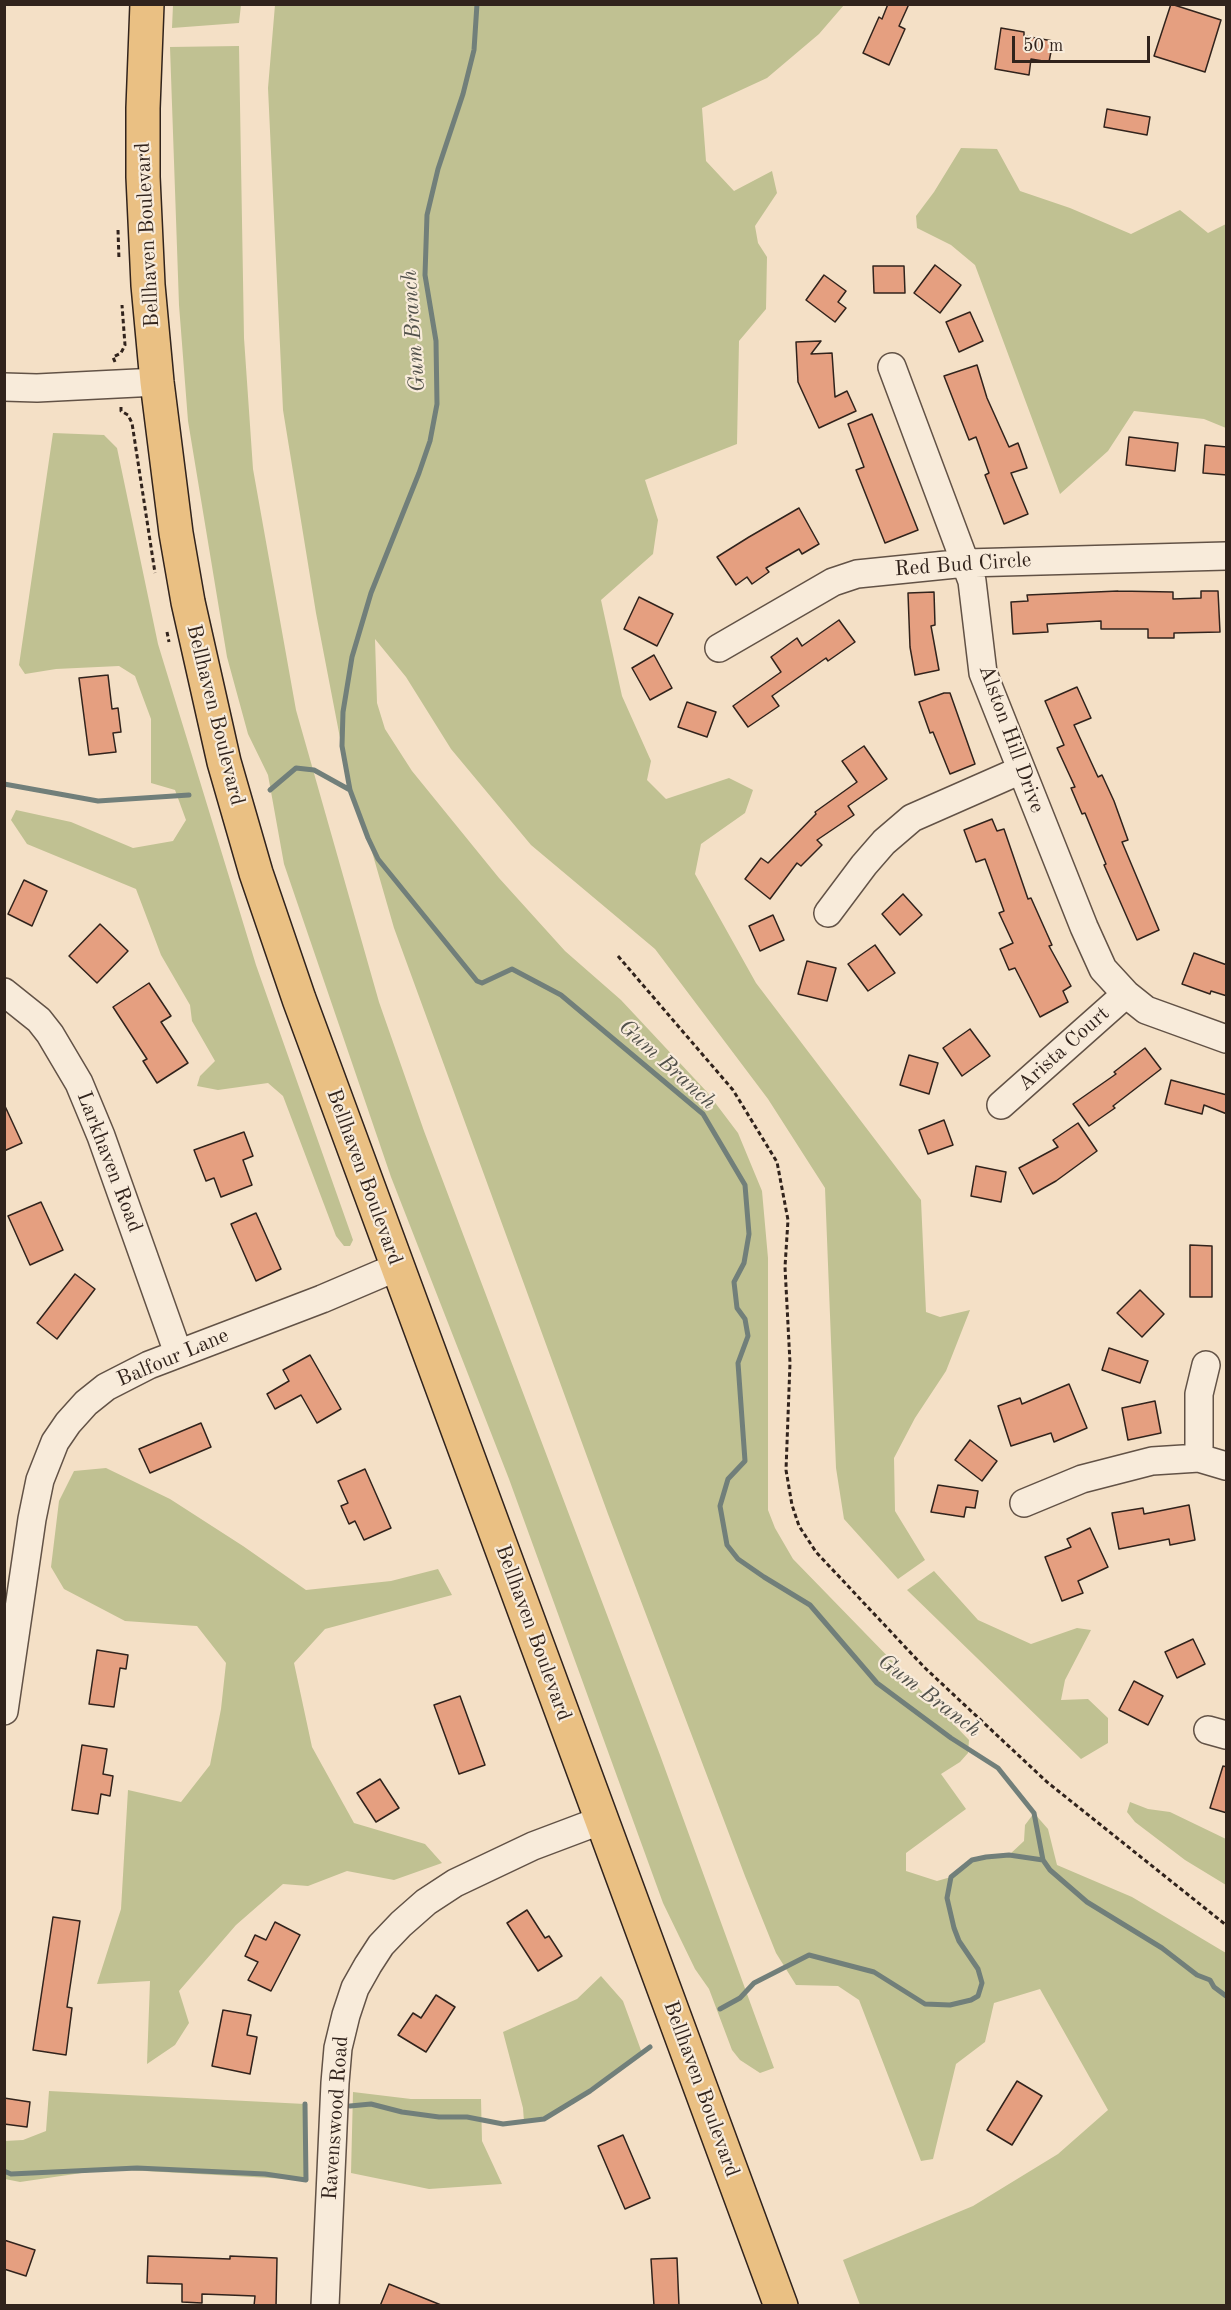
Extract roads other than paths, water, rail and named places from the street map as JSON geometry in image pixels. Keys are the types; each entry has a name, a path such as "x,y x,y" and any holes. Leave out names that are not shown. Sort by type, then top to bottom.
{"main road":[{"name":"Bellhaven Boulevard","path":"147,4 142,108 143,177 148,285 157,382 176,533 188,602 224,762 256,873 288,968 782,2306"}],"street":[{"name":"Alston Hill Drive","path":"892,367 972,581 983,672 1103,969 1126,994 1146,1010 1227,1039"},
{"path":"4,387 37,388 157,382"},
{"name":"Red Bud Circle","path":"719,648 796,603 841,579 857,574 966,563 1227,556"},
{"path":"828,914 870,857 898,828 912,818 1021,770"},
{"name":"Larkhaven Road","path":"4,992 39,1020 79,1083 101,1136 178,1353"},
{"name":"Arista Court","path":"1001,1105 1126,994"},
{"name":"Balfour Lane","path":"4,1710 32,1519 40,1480 55,1442 68,1423 86,1403 106,1388 140,1369 322,1299 398,1267"},
{"path":"1199,1458 1199,1394 1206,1365"},
{"path":"1024,1503 1082,1479 1152,1461 1199,1458 1227,1466"},
{"name":"Ravenswood Road","path":"325,2306 338,2048 355,1988 368,1965 381,1945 401,1924 426,1902 455,1883 532,1846 602,1820"}],"waterway":[{"name":"Gum Branch","path":"477,4 474,50 463,94 438,169 427,215 425,275 436,341 437,404 430,441 371,593 352,657 343,712 342,746 350,790 368,838 378,859 477,981 482,983 512,969 561,995 703,1114 745,1185 749,1234 744,1263 734,1282 737,1308 745,1319 748,1336 738,1363 745,1461 728,1479 720,1506 727,1545 738,1559 810,1605 877,1683 951,1738 998,1768 1034,1813 1043,1860 1050,1870 1087,1902 1162,1948 1197,1975 1210,1980 1214,1987 1226,1996"},
{"name":"Gum Branch","path":"270,790 296,768 314,770 350,790"},
{"name":"Gum Branch","path":"4,784 98,801 189,795"},
{"path":"720,2009 740,1998 754,1983 809,1955 874,1972 925,2004 950,2005 971,2000 978,1996 982,1983 978,1969 959,1941 954,1928 947,1898 951,1877 972,1860 986,1857 1009,1855 1043,1860"},
{"path":"350,2106 371,2104 402,2112 439,2117 467,2117 503,2124 544,2119 590,2091 650,2047"},
{"path":"4,2171 11,2174 137,2168 265,2174 306,2180 305,2104"}]}
